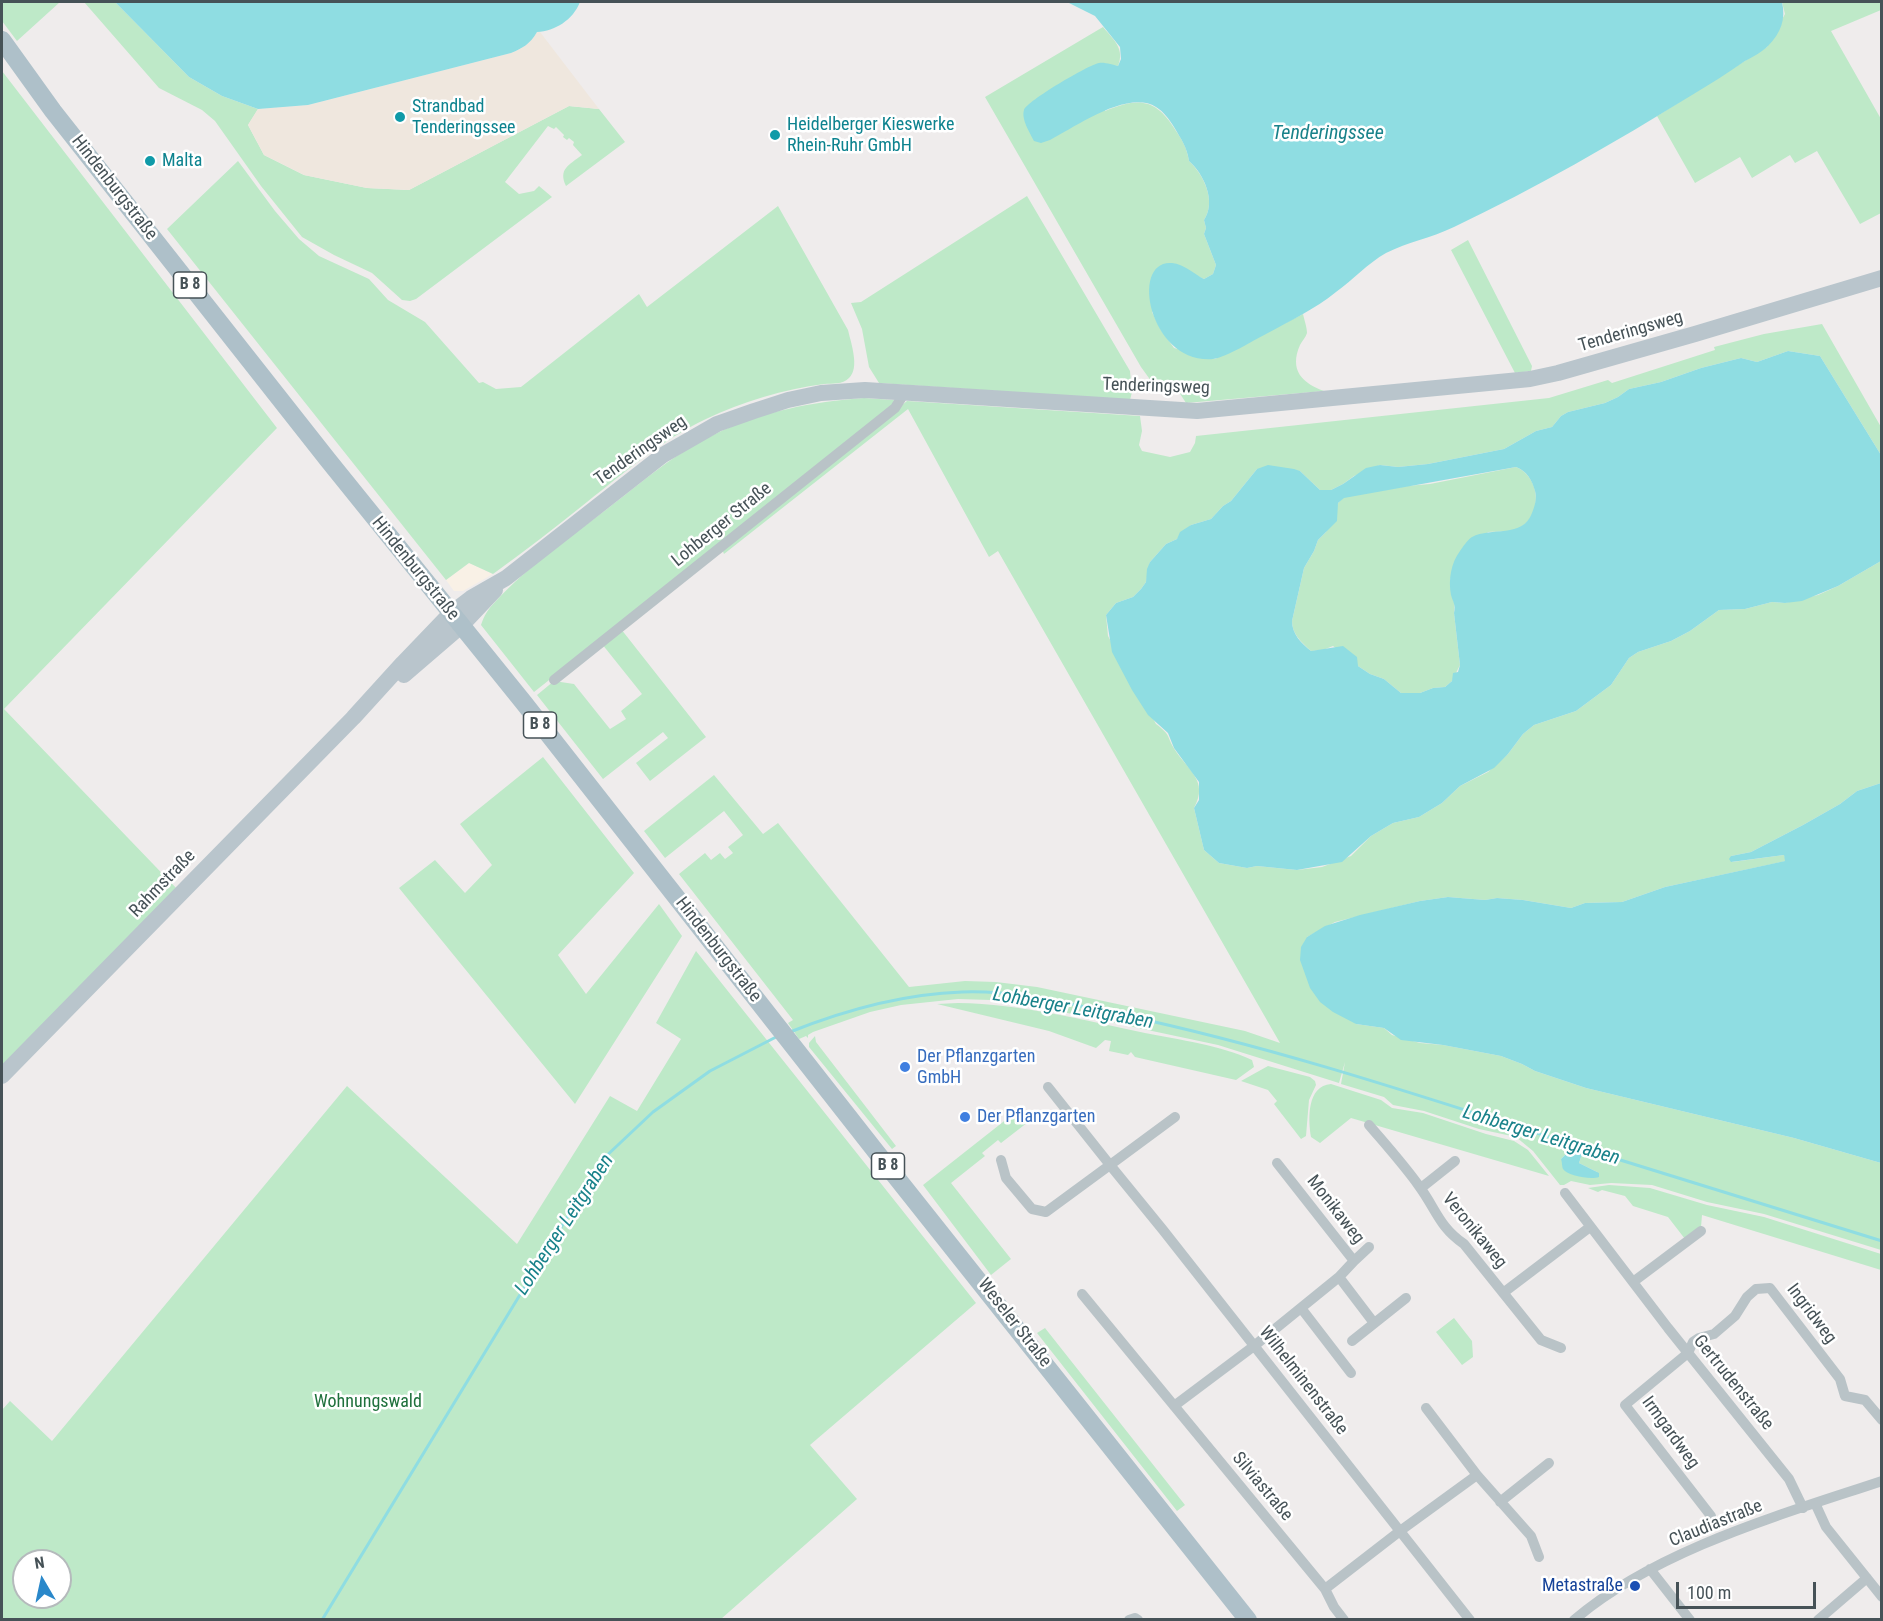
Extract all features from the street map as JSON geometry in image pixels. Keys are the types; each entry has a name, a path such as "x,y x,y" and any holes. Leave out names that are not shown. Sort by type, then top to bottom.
{"main road":[{"name":"Hindenburgstraße","path":"2,40 53,111"},
{"name":"Hindenburgstraße","path":"2,51 53,111 779,1027"},
{"name":"Weseler Straße","path":"779,1027 1248,1620"}],"street":[{"name":"Tenderingsweg","path":"456,620 471,598 506,578 663,455 717,424 788,400 821,393 865,390 1197,411 1530,379 1683,338 1881,278"},
{"name":"Lohberger Straße","path":"554,680 895,408 905,392"},
{"name":"Rahmstraße","path":"2,1076 353,718 403,663 456,620"},
{"name":"Wilhelminenstraße","path":"1048,1087 1470,1620"},
{"path":"1001,1160 1006,1178 1032,1209 1046,1212 1175,1117"},
{"name":"Veronikaweg","path":"1369,1125 1421,1188 1434,1213 1451,1236 1464,1245 1541,1340 1561,1348"},
{"name":"Veronikaweg","path":"1421,1188 1455,1161"},
{"name":"Monikaweg","path":"1254,1346 1339,1277 1354,1261 1277,1163"},
{"name":"Gertrudenstraße","path":"1565,1193 1688,1353 1789,1479 1803,1508"},
{"name":"Veronikaweg","path":"1503,1293 1590,1227"},
{"path":"1633,1282 1701,1230"},
{"path":"1354,1261 1369,1247"},
{"path":"1339,1277 1374,1323"},
{"name":"Ingridweg","path":"1688,1353 1693,1342 1699,1338 1714,1335 1735,1316 1747,1297 1756,1289 1770,1288 1840,1379 1845,1396 1865,1400 1881,1420"},
{"name":"Silviastraße","path":"1082,1294 1325,1589 1344,1620"},
{"path":"1352,1341 1406,1298"},
{"path":"1301,1308 1351,1373"},
{"path":"1174,1406 1254,1346"},
{"name":"Irmgardweg","path":"1688,1353 1625,1405 1711,1516"},
{"path":"1426,1408 1477,1475 1531,1536 1539,1557"},
{"path":"1500,1502 1549,1463"},
{"path":"1325,1589 1477,1475"},
{"name":"Claudiastraße","path":"1574,1620 1614,1589 1650,1569 1692,1550 1815,1503 1881,1481"},
{"path":"1815,1503 1826,1527 1881,1597"},
{"path":"1650,1569 1690,1620"},
{"path":"1818,1620 1867,1578"},
{"path":"1129,1620 1135,1618 1138,1620"}],"shaded area":[{"path":"469,563 493,574 463,591 454,591 446,580"}],"green space":[{"path":"2,2 60,2 17,41 2,21"},
{"path":"84,2 115,2 189,77 222,96 258,109 248,125 264,155 304,175 367,188 409,190 569,106 599,109 625,142 566,186 564,171 582,155 573,145 574,142 563,137 564,135 556,127 554,129 548,126 505,182 519,194 534,191 539,186 552,197 416,299 402,300 372,273 302,237 261,186 215,121 202,110 159,88"},
{"path":"1782,2 1881,2 1881,10 1831,31 1881,119 1881,213 1860,224 1817,151 1795,163 1790,155 1752,178 1740,157 1695,183 1657,116 1767,47 1785,14"},
{"path":"1103,27 1117,45 1120,55 1118,66 1099,63 1105,111 1137,102 1154,106 1169,120 1181,138 1189,161 1203,180 1209,196 1208,213 1204,220 1206,228 1204,234 1216,265 1213,274 1204,279 1195,275 1152,312 1161,330 1174,348 1215,359 1303,314 1307,333 1297,354 1297,368 1304,380 1324,391 1186,403 1177,389 1163,394 1141,367 985,97"},
{"path":"2,71 277,428 4,709 179,891 2,1067"},
{"path":"238,161 299,239 319,256 369,279 388,300 425,322 479,383 483,382 496,389 521,387 639,294 647,307 778,206 848,330 854,355 852,374 840,383 809,386 749,402 690,427 644,457 493,574 469,563 446,580 167,229"},
{"path":"1027,196 1130,371 1132,392 1130,400 879,383 869,367 862,329 851,303 861,302"},
{"path":"1468,240 1532,366 1531,371 1515,373 1451,250"},
{"path":"1822,324 1881,427 1881,455 1820,356 1788,351 1757,362 1741,358 1629,389 1605,403 1568,412 1561,416 1552,427 1536,431 1504,449 1428,464 1398,467 1380,465 1354,476 1331,490 1320,490 1300,471 1257,469 1231,501 1211,519 1191,525 1177,539 1166,544 1150,562 1146,582 1141,589 1133,597 1116,603 1106,615 1108,636 1156,724 1167,734 1175,750 1195,776 1199,790 1194,808 1204,850 1219,863 1247,868 1257,866 1297,870 1322,867 1351,856 1371,836 1393,823 1419,817 1442,803 1460,786 1488,772 1534,725 1576,711 1611,685 1629,658 1638,652 1671,641 1690,631 1719,610 1745,609 1772,602 1785,603 1818,595 1881,561 1881,783 1857,791 1840,804 1751,852 1731,856 1732,862 1784,855 1786,861 1665,887 1622,902 1585,903 1571,908 1497,898 1485,900 1448,897 1420,901 1335,922 1307,937 1356,1024 1384,1028 1392,1035 1420,1043 1501,1056 1535,1071 1586,1088 1794,1138 1881,1163 1881,1250 1764,1214 1707,1202 1652,1185 1611,1183 1590,1185 1571,1181 1560,1185 1533,1151 1516,1137 1479,1129 1424,1111 1393,1105 1384,1097 1341,1084 1345,1062 1339,1083 1218,1045 1030,1005 991,1000 958,999 901,1005 870,1012 813,1032 808,1035 808,1038 806,1036 799,1039 788,1023 793,1020 679,874 705,853 711,860 720,853 725,859 733,853 728,847 743,835 724,811 665,858 644,831 714,775 763,834 778,823 909,987 965,981 1037,987 1245,1031 1280,1043 998,551 989,557 908,409 724,554 722,549 907,401 1140,416 1142,431 1139,445 1142,451 1170,457 1190,452 1196,436 1549,398 1608,380 1612,383 1715,350 1714,347 1764,334","holes":["1565,1145 1590,1151 1582,1154 1579,1163 1599,1173 1561,1159 1567,1153"]},
{"path":"864,398 894,400 891,409 534,692 481,625 487,613 507,589 534,565 659,468 701,441 751,419 788,409"},
{"path":"1516,467 1530,478 1534,486 1536,504 1528,521 1521,527 1510,531 1488,532 1450,579 1460,665 1452,681 1445,687 1433,688 1420,693 1401,693 1384,679 1358,666 1333,646 1311,651 1298,638 1292,621 1304,568 1318,540 1326,532 1338,503 1344,497 1430,484"},
{"path":"621,629 706,737 650,781 636,763 668,738 663,732 603,779 537,695 554,681 574,684 610,729 626,719 621,711 642,694 602,644"},
{"path":"543,757 634,873 558,955 586,994 659,904 682,936 575,1104 399,888 435,860 465,893 492,865 460,824"},
{"name":"Wohnungswald","path":"696,951 976,1303 810,1445 857,1499 721,1619 2,1619 2,1410 10,1401 52,1441 347,1086 517,1244 610,1096 637,1111 681,1039 656,1023"},
{"path":"937,1004 1006,1006 1200,1044 1227,1050 1252,1060 1254,1067 1236,1080 1135,1057 1131,1052 1128,1055 1109,1051 1111,1041 1105,1040 1096,1048 1049,1031"},
{"path":"815,1036 816,1042 896,1146 892,1149 809,1047 809,1043"},
{"path":"1268,1066 1310,1077 1315,1081 1316,1085 1309,1100 1306,1136 1301,1139 1274,1104 1277,1101 1268,1090 1241,1081"},
{"path":"1331,1084 1381,1100 1392,1108 1423,1113 1514,1141 1528,1150 1549,1176 1351,1118 1320,1143 1311,1137 1309,1121 1311,1104 1317,1090"},
{"path":"1022,1107 1032,1119 1001,1143 998,1140 982,1153 985,1156 951,1183 1011,1259 991,1275 923,1185"},
{"path":"1609,1185 1650,1188 1707,1205 1764,1217 1881,1254 1881,1270 1702,1215 1701,1227 1685,1239 1668,1217 1633,1206 1625,1196 1588,1188"},
{"path":"1454,1318 1472,1341 1473,1357 1462,1365 1436,1332"},
{"path":"1045,1328 1185,1505 1177,1511 1037,1333"}],"sand":[{"name":"Strandbad Tenderingssee","path":"537,32 540,32 599,109 569,106 409,190 367,188 304,175 264,155 248,125 258,109 308,105 511,53 526,45"}],"water":[{"path":"115,2 580,2 573,14 563,23 557,27 537,32 526,45 511,53 308,105 258,109 222,96 189,77"},
{"name":"Tenderingssee","path":"1067,2 1782,2 1783,20 1779,31 1766,48 1663,113 1515,197 1445,231 1386,253 1311,309 1240,348 1213,359 1191,356 1174,346 1161,330 1152,311 1149,293 1151,277 1159,266 1176,264 1204,279 1213,274 1216,265 1204,234 1206,228 1204,220 1209,204 1207,188 1189,161 1187,151 1168,118 1156,107 1144,103 1131,103 1102,112 1041,143 1034,141 1026,126 1024,110 1035,99 1093,65 1106,63 1118,66 1121,59 1120,47 1095,16"},
{"path":"1788,351 1820,356 1881,455 1881,561 1838,586 1802,601 1772,602 1745,609 1719,610 1690,631 1671,641 1638,652 1629,658 1611,685 1576,711 1534,725 1523,734 1494,768 1460,786 1442,803 1419,817 1393,823 1371,836 1342,862 1297,870 1257,866 1247,868 1219,863 1204,850 1194,808 1199,800 1199,782 1174,748 1168,733 1148,715 1132,690 1112,652 1106,615 1116,603 1133,597 1141,589 1146,582 1150,562 1166,544 1177,539 1180,532 1191,525 1211,519 1231,501 1257,469 1268,465 1300,471 1320,490 1331,490 1366,468 1380,465 1398,467 1428,464 1504,449 1536,431 1552,427 1561,416 1568,412 1605,403 1629,389 1741,358 1757,362","holes":["1516,467 1531,480 1536,494 1534,508 1528,521 1514,529 1472,537 1460,551 1452,566 1450,589 1460,665 1458,672 1453,673 1452,681 1445,687 1433,688 1420,693 1401,693 1384,679 1358,666 1357,657 1343,646 1311,651 1298,638 1292,621 1304,568 1318,540 1337,521 1338,503 1344,498"]},
{"path":"1881,783 1881,1163 1794,1138 1586,1088 1535,1071 1501,1056 1401,1040 1384,1028 1356,1024 1320,1002 1310,988 1300,960 1301,947 1307,937 1325,926 1420,901 1448,897 1485,900 1497,898 1571,908 1585,903 1622,902 1665,887 1785,861 1784,855 1731,862 1729,859 1731,856 1751,852 1803,825 1840,804 1857,791"},
{"path":"1567,1140 1590,1148 1591,1150 1582,1154 1579,1163 1599,1173 1599,1177 1580,1177 1563,1169 1561,1159 1567,1153 1564,1142"}],"waterway":[{"name":"Lohberger Leitgraben","path":"790,1032 874,1004 918,996 962,992 1023,995 1123,1015 1236,1042 1347,1073 1568,1143"},
{"name":"Lohberger Leitgraben","path":"322,1620 602,1160 653,1112 710,1071 778,1036"},
{"name":"Lohberger Leitgraben","path":"1588,1150 1882,1241"}],"place":[{"name":"Strandbad Tenderingssee","path":"400,117"},
{"name":"Heidelberger Kieswerke Rhein-Ruhr GmbH","path":"775,135"},
{"name":"Malta","path":"150,161"},
{"name":"Der Pflanzgarten GmbH","path":"905,1067"},
{"name":"Der Pflanzgarten","path":"965,1117"},
{"name":"Metastraße","path":"1635,1586"}]}
